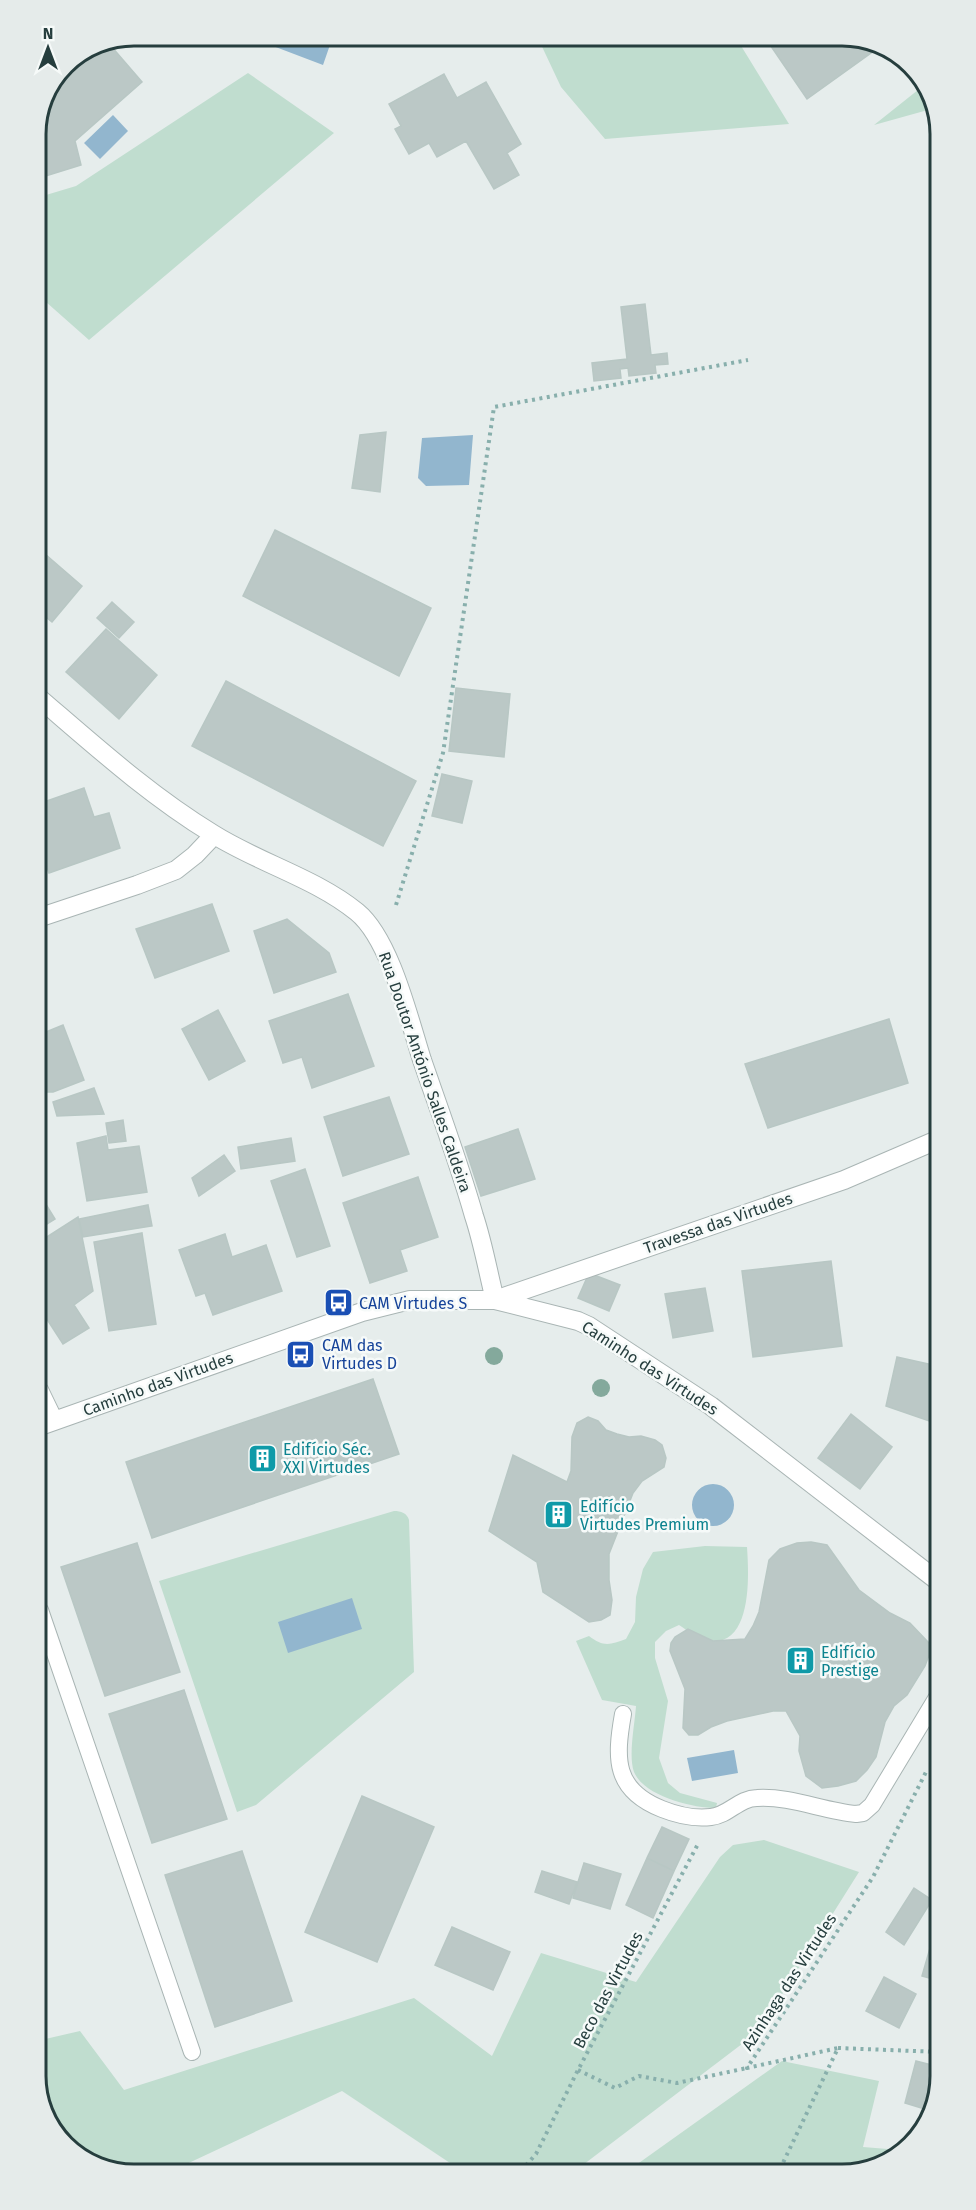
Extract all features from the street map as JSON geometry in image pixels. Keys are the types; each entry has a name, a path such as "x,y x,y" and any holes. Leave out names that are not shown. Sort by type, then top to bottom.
{"street":[{"name":"Rua Doutor António Salles Caldeira","path":"47,705 133,779 214,835 319,888 357,912 380,941 398,986 474,1216 495,1300"},
{"path":"47,915 176,870 195,855 214,835"},
{"name":"Travessa das Virtudes","path":"495,1300 844,1180 930,1143"},
{"name":"Caminho das Virtudes","path":"47,1424 362,1312 410,1300 495,1300 578,1321 589,1326 711,1406 930,1575"}],"lane":[{"path":"47,1630 192,2052"},
{"path":"623,1714 618,1754 621,1769 634,1793 642,1800 670,1812 693,1817 713,1817 726,1813 746,1799 757,1798 786,1800 850,1813 863,1813 872,1805 930,1709"}],"path":[{"path":"396,905 443,753 494,407 748,360"},
{"name":"Azinhaga das Virtudes","path":"747,2068 873,1877 930,1763"},
{"name":"Beco das Virtudes","path":"528,2164 536,2154 578,2070 713,1817"},
{"path":"782,2164 838,2048"},
{"name":"Azinhaga das Virtudes","path":"747,2068 838,2048 930,2052"},
{"path":"578,2070 615,2088 639,2076 677,2084 747,2068"}],"green space":[{"path":"542,47 742,47 789,124 605,139 561,87"},
{"path":"248,73 334,133 89,340 47,303 47,195 76,186"},
{"path":"917,91 926,110 874,125"},
{"path":"394,1511 403,1513 409,1520 414,1672 256,1805 237,1812 159,1581"},
{"path":"705,1546 747,1547 748,1576 744,1609 739,1624 731,1635 719,1641 700,1639 679,1625 666,1631 655,1642 655,1658 668,1701 659,1758 668,1783 680,1793 717,1803 716,1808 694,1806 670,1799 648,1788 639,1780 632,1765 636,1706 602,1700 576,1641 589,1636 598,1642 607,1644 626,1639 635,1622 636,1597 643,1569 653,1552"},
{"path":"764,1840 859,1872 759,2031 585,2164 451,2163 342,2091 188,2163 118,2162 106,2159 81,2145 61,2124 51,2104 47,2087 47,2039 80,2031 124,2090 414,1998 492,2056 541,1953 636,1982 720,1857 733,1845"},
{"path":"782,2061 879,2081 863,2147 889,2149 870,2159 841,2164 638,2164"}],"water":[{"path":"276,47 329,47 323,65"},
{"path":"113,115 128,131 100,159 84,143"},
{"path":"473,435 469,485 426,486 418,478 422,438"},
{"path":"713,1484 721,1485 728,1490 733,1497 733,1513 728,1520 721,1525 713,1526 705,1525 698,1520 693,1513 692,1505 693,1497 698,1490 705,1485"},
{"path":"352,1598 362,1629 288,1653 278,1622"},
{"path":"734,1750 738,1773 692,1781 687,1758"}],"building":[{"path":"772,47 847,47 870,51 871,53 807,99"},
{"path":"114,49 142,82 75,141 81,165 47,176 47,129 56,96 68,78 78,78 78,67 91,58"},
{"path":"444,74 457,98 486,82 521,144 507,153 519,175 494,189 466,141 437,157 429,143 409,154 395,129 401,126 389,104"},
{"path":"645,304 651,355 667,353 668,364 655,365 656,373 629,376 628,368 620,369 621,378 594,381 592,363 627,359 621,307"},
{"path":"386,432 380,492 352,488 360,435"},
{"path":"275,530 431,608 399,676 243,596"},
{"path":"47,556 82,586 52,622 47,618"},
{"path":"112,602 134,622 119,638 97,618"},
{"path":"106,629 157,675 119,719 66,672"},
{"path":"226,681 416,781 383,846 192,746"},
{"path":"456,688 510,694 504,757 449,751"},
{"path":"442,774 472,781 462,823 432,816"},
{"path":"84,788 94,817 109,813 120,848 49,873 47,867 47,801"},
{"path":"212,904 229,951 155,978 136,929"},
{"path":"287,919 329,953 336,972 274,993 254,931"},
{"path":"348,994 374,1066 312,1088 302,1057 283,1063 269,1021"},
{"path":"218,1010 245,1061 209,1080 182,1029"},
{"path":"889,1019 908,1083 768,1128 745,1064"},
{"path":"63,1025 84,1080 53,1092 47,1092 47,1032"},
{"path":"94,1088 104,1114 57,1116 53,1102"},
{"path":"389,1097 409,1154 343,1176 324,1117"},
{"path":"123,1120 126,1141 109,1143 106,1123"},
{"path":"518,1129 535,1179 481,1196 465,1147"},
{"path":"106,1136 108,1150 139,1146 147,1192 87,1201 77,1143"},
{"path":"291,1138 295,1161 241,1169 238,1147"},
{"path":"224,1155 235,1171 199,1196 192,1178"},
{"path":"305,1169 330,1246 297,1257 271,1181"},
{"path":"418,1177 438,1237 400,1250 407,1271 370,1283 343,1203"},
{"path":"148,1205 152,1226 83,1237 79,1219"},
{"path":"47,1206 55,1219 47,1224"},
{"path":"78,1217 93,1291 74,1305 89,1328 63,1344 47,1319 47,1237"},
{"path":"142,1233 156,1324 109,1331 94,1242"},
{"path":"225,1234 232,1257 266,1245 282,1291 213,1315 205,1293 196,1296 179,1250"},
{"path":"831,1261 842,1346 753,1357 742,1271"},
{"path":"589,1273 620,1285 609,1311 578,1298"},
{"path":"705,1288 713,1331 673,1338 665,1294"},
{"path":"897,1357 930,1364 930,1421 886,1406"},
{"name":"Edifício Séc. XXI Virtudes","path":"373,1379 399,1454 152,1538 126,1462"},
{"path":"851,1414 892,1447 860,1489 818,1458"},
{"name":"Edifício Virtudes Premium","path":"588,1417 598,1421 606,1430 617,1434 655,1440 662,1445 666,1458 664,1467 642,1481 633,1493 609,1554 612,1600 610,1615 601,1620 589,1622 543,1592 537,1562 489,1531 513,1455 567,1482 571,1471 572,1437 577,1423"},
{"name":"Edifício Prestige","path":"811,1542 827,1545 859,1590 890,1613 910,1623 929,1643 929,1655 925,1666 907,1695 894,1706 885,1722 876,1757 867,1770 856,1781 822,1788 806,1776 799,1751 800,1736 786,1711 773,1711 727,1721 698,1735 689,1735 683,1728 685,1689 670,1651 675,1637 688,1629 713,1641 745,1639 759,1612 769,1560 780,1549 797,1543"},
{"path":"137,1543 180,1672 105,1696 61,1567"},
{"path":"184,1690 227,1819 152,1843 109,1714"},
{"path":"362,1796 434,1827 377,1962 305,1932"},
{"path":"662,1827 689,1839 674,1871 647,1858"},
{"path":"242,1851 292,2001 215,2027 165,1875"},
{"path":"647,1858 674,1871 653,1918 626,1905"},
{"path":"584,1863 621,1874 610,1909 573,1898"},
{"path":"542,1871 577,1882 569,1904 535,1892"},
{"path":"914,1888 930,1899 930,1903 904,1945 886,1932"},
{"path":"452,1927 510,1952 493,1990 435,1965"},
{"path":"930,1948 930,1978 922,1976"},
{"path":"884,1977 916,1994 899,2028 866,2011"},
{"path":"916,2061 930,2064 928,2092 923,2108 905,2103"}],"place":[{"name":"CAM Virtudes S","path":"338,1303"},
{"name":"CAM das Virtudes D","path":"301,1354"},
{"name":"Edifício Séc. XXI Virtudes","path":"262,1458"},
{"name":"Edifício Virtudes Premium","path":"559,1515"},
{"name":"Edifício Prestige","path":"800,1661"}]}
